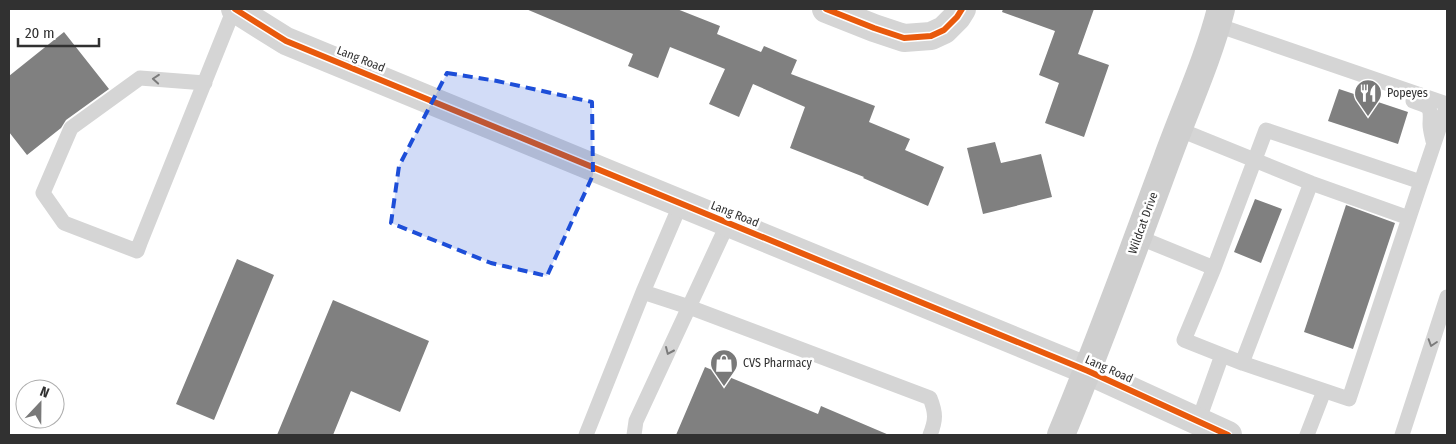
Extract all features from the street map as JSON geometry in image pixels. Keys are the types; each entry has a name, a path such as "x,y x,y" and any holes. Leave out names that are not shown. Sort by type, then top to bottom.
{"main road":[{"name":"Wildcat Drive","path":"1062,435 1204,65 1219,17"}],"street":[{"name":"Lang Road","path":"235,9 286,41 1088,371 1228,435"},
{"path":"826,9 904,38 931,36 944,30 962,9"}],"lane":[{"path":"205,83 140,78 71,128 43,193 64,223 139,247 235,9"},
{"path":"1219,17 1282,47 1447,105 1349,399 1242,363 1184,340 1256,161 1266,130 1420,182"},
{"path":"1282,47 1292,61 1425,105 1429,108 1431,114 1430,126 1434,145"},
{"path":"1178,129 1311,183 1409,218"},
{"path":"1242,363 1311,183"},
{"path":"586,435 681,203"},
{"path":"634,435 636,421 728,223"},
{"path":"1138,237 1214,268"},
{"path":"643,292 689,306 930,398 935,410 933,428 930,435"},
{"path":"1402,435 1447,297"},
{"path":"1198,422 1222,355"},
{"path":"1307,435 1324,391"}],"highlighted area":[{"path":"447,73 497,81 592,102 593,175 547,276 491,263 391,223 399,166"}],"building":[{"path":"526,9 677,9 720,26 717,34 761,52 764,46 797,60 791,74 875,106 869,122 910,139 905,150 944,167 928,206 864,177 790,148 805,107 753,84 739,117 709,104 725,69 670,47 658,78 628,66 633,54"},
{"path":"1003,9 1094,9 1078,54 1109,65 1084,137 1045,123 1059,83 1039,75 1055,31 1002,12"},
{"path":"64,32 109,89 66,120 61,128 27,155 9,132 9,76"},
{"name":"Popeyes","path":"1339,89 1408,112 1398,144 1328,121"},
{"path":"995,142 1001,163 1041,154 1052,197 983,214 967,148"},
{"path":"1255,199 1282,209 1261,263 1234,252"},
{"path":"1346,205 1395,223 1353,349 1304,332"},
{"path":"237,259 274,275 214,420 176,404"},
{"path":"333,300 429,341 400,412 351,391 333,435 277,435"},
{"name":"CVS Pharmacy","path":"705,367 818,414 821,406 889,435 676,435"}],"cycle path":[{"path":"235,9 286,41 1088,371 1228,435"},
{"path":"826,9 904,38 931,36 944,30 962,9"}],"place":[{"name":"Popeyes","path":"1368,117"},
{"name":"CVS Pharmacy","path":"724,387"}]}
